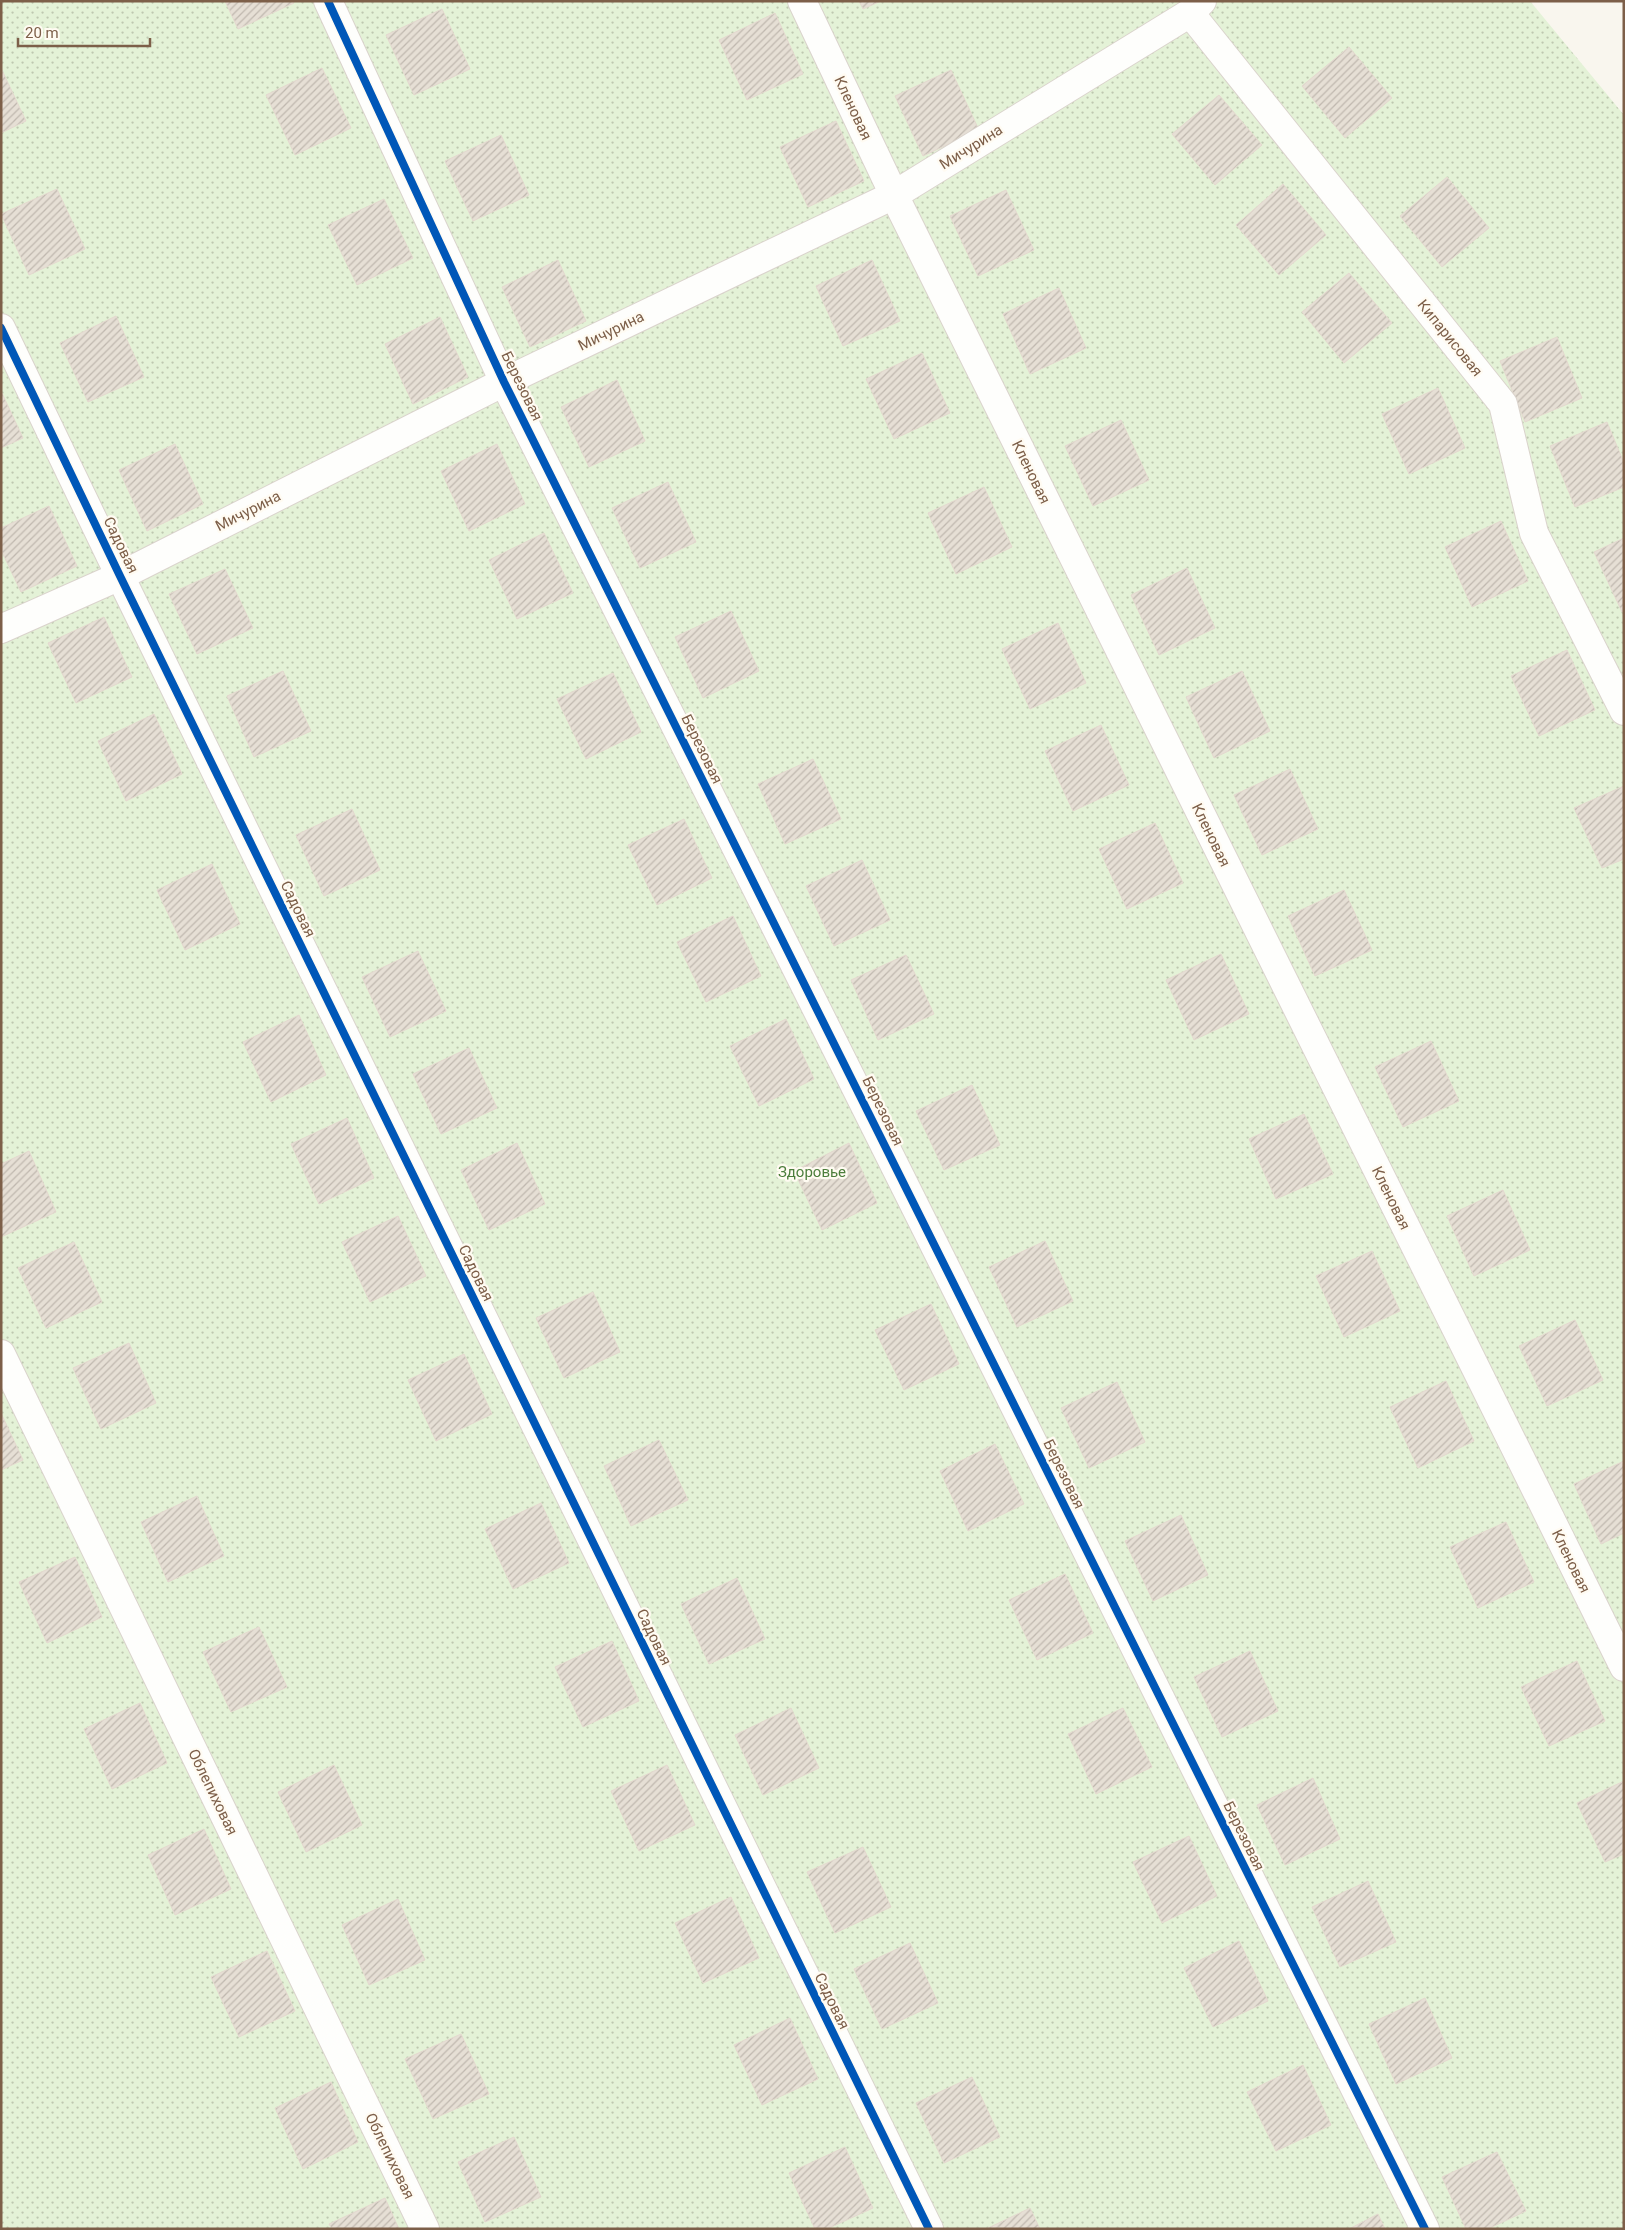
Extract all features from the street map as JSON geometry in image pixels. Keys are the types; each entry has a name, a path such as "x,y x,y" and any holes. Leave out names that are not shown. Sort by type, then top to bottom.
{"street":[{"name":"Березовая","path":"328,1 504,382 1425,2229"},
{"name":"Кленовая","path":"802,1 894,195 1624,1667"},
{"name":"Мичурина","path":"1,630 120,576 504,382 894,195 1196,7"},
{"name":"Кипарисовая","path":"1196,7 1503,404 1534,533 1624,710"},
{"name":"Садовая","path":"1,328 120,576 929,2229"},
{"name":"Облепиховая","path":"1,1354 425,2229"}],"green space":[{"name":"Здоровье","path":"1,1 1530,1 1624,115 1624,2229 1,2229"}],"building":[{"path":"225,1 293,1 294,3 238,29"},
{"path":"859,1 881,1 863,9"},
{"path":"442,9 470,69 414,95 386,35"},
{"path":"775,13 803,74 747,100 719,40"},
{"path":"1349,47 1392,98 1345,138 1302,86"},
{"path":"1,68 26,121 1,133"},
{"path":"322,68 351,128 295,155 266,95"},
{"path":"951,70 979,130 923,156 895,96"},
{"path":"1219,95 1262,145 1215,185 1172,134"},
{"path":"836,121 864,181 808,207 780,147"},
{"path":"501,135 529,195 473,221 445,161"},
{"path":"1447,177 1489,228 1442,267 1400,216"},
{"path":"1283,184 1326,235 1279,275 1236,225"},
{"path":"57,189 85,249 29,275 1,214"},
{"path":"1006,190 1034,250 978,276 950,216"},
{"path":"384,199 413,258 357,285 328,225"},
{"path":"558,260 586,321 530,347 502,287"},
{"path":"872,260 900,321 843,346 816,286"},
{"path":"1349,273 1392,323 1344,363 1302,312"},
{"path":"1059,288 1086,348 1030,374 1003,314"},
{"path":"116,316 144,377 88,402 60,343"},
{"path":"440,317 468,377 413,404 385,344"},
{"path":"1557,337 1582,398 1525,422 1500,361"},
{"path":"922,353 950,413 894,439 866,379"},
{"path":"617,380 645,441 589,467 561,407"},
{"path":"1438,388 1465,448 1409,474 1382,414"},
{"path":"1,391 23,438 1,448"},
{"path":"1121,420 1149,480 1093,506 1065,446"},
{"path":"1607,422 1624,463 1624,487 1575,507 1550,446"},
{"path":"175,444 203,504 147,531 119,470"},
{"path":"497,444 525,504 469,531 441,471"},
{"path":"668,482 696,542 640,568 612,508"},
{"path":"984,487 1012,547 956,574 928,513"},
{"path":"49,506 77,566 21,592 1,550 1,528"},
{"path":"1501,521 1528,581 1472,607 1445,547"},
{"path":"544,533 573,593 517,619 489,560"},
{"path":"1624,538 1624,611 1622,612 1594,552"},
{"path":"1187,568 1215,628 1159,655 1131,595"},
{"path":"225,569 253,628 197,654 169,594"},
{"path":"731,611 759,671 703,698 675,637"},
{"path":"104,617 132,677 76,703 48,643"},
{"path":"1058,623 1086,683 1030,709 1002,649"},
{"path":"1567,650 1595,710 1539,736 1511,676"},
{"path":"283,671 311,731 254,757 227,696"},
{"path":"1242,671 1270,731 1214,758 1186,697"},
{"path":"613,673 641,732 586,759 557,699"},
{"path":"154,714 182,774 126,801 98,741"},
{"path":"1101,725 1129,785 1073,811 1045,751"},
{"path":"813,759 841,819 785,844 758,784"},
{"path":"1290,769 1318,829 1262,855 1234,795"},
{"path":"1624,786 1624,859 1602,868 1574,808"},
{"path":"352,809 380,870 324,896 296,835"},
{"path":"684,819 712,878 657,905 628,845"},
{"path":"1155,823 1183,883 1127,909 1099,849"},
{"path":"862,860 890,920 834,946 806,886"},
{"path":"212,864 240,924 185,950 157,890"},
{"path":"1344,890 1372,950 1315,976 1288,916"},
{"path":"733,916 761,976 706,1002 677,942"},
{"path":"418,951 446,1011 390,1037 362,977"},
{"path":"1221,954 1249,1014 1194,1040 1166,980"},
{"path":"906,955 934,1014 878,1040 851,980"},
{"path":"299,1015 326,1075 271,1102 243,1042"},
{"path":"786,1019 814,1079 759,1106 730,1046"},
{"path":"1431,1041 1459,1101 1403,1127 1375,1067"},
{"path":"469,1048 497,1108 441,1134 413,1074"},
{"path":"972,1085 1000,1145 944,1170 916,1111"},
{"path":"1304,1114 1333,1174 1276,1199 1249,1139"},
{"path":"347,1118 374,1178 319,1204 291,1144"},
{"path":"517,1143 545,1204 489,1230 461,1170"},
{"path":"849,1143 877,1203 822,1230 794,1171"},
{"path":"29,1151 56,1212 1,1237 1,1164"},
{"path":"1503,1190 1530,1250 1474,1276 1447,1216"},
{"path":"398,1216 426,1276 370,1302 342,1242"},
{"path":"1045,1241 1073,1301 1017,1327 989,1267"},
{"path":"74,1242 102,1302 46,1328 18,1268"},
{"path":"1372,1251 1400,1311 1344,1337 1316,1276"},
{"path":"593,1292 620,1352 564,1378 536,1318"},
{"path":"931,1304 959,1364 904,1390 875,1330"},
{"path":"1575,1320 1603,1380 1547,1406 1519,1346"},
{"path":"129,1343 156,1403 101,1429 73,1368"},
{"path":"464,1354 492,1414 436,1441 408,1380"},
{"path":"1446,1381 1474,1441 1418,1468 1390,1407"},
{"path":"1117,1382 1145,1442 1089,1468 1061,1408"},
{"path":"1,1413 23,1460 1,1470"},
{"path":"659,1440 688,1500 631,1526 604,1466"},
{"path":"995,1444 1024,1504 968,1531 940,1471"},
{"path":"1624,1461 1624,1533 1601,1544 1574,1484"},
{"path":"197,1496 224,1556 168,1582 141,1522"},
{"path":"541,1503 569,1563 513,1589 485,1529"},
{"path":"1181,1515 1208,1575 1153,1601 1125,1541"},
{"path":"1506,1522 1534,1582 1478,1608 1450,1547"},
{"path":"75,1557 102,1617 47,1643 19,1582"},
{"path":"1065,1574 1093,1633 1037,1660 1009,1600"},
{"path":"737,1578 765,1639 709,1664 681,1604"},
{"path":"259,1627 287,1687 231,1712 203,1652"},
{"path":"612,1641 639,1701 583,1727 555,1667"},
{"path":"1250,1651 1278,1711 1222,1737 1194,1677"},
{"path":"1577,1661 1605,1721 1549,1746 1521,1687"},
{"path":"140,1703 167,1763 112,1789 84,1729"},
{"path":"791,1708 819,1768 763,1795 735,1735"},
{"path":"1123,1708 1152,1767 1096,1794 1068,1734"},
{"path":"334,1765 362,1825 306,1852 278,1792"},
{"path":"667,1765 695,1825 639,1851 611,1791"},
{"path":"1313,1778 1340,1839 1285,1865 1257,1805"},
{"path":"1624,1781 1624,1854 1605,1862 1577,1803"},
{"path":"204,1829 231,1889 175,1915 148,1855"},
{"path":"1189,1836 1217,1896 1162,1923 1133,1862"},
{"path":"863,1847 891,1907 835,1933 807,1872"},
{"path":"1368,1881 1396,1942 1340,1967 1312,1907"},
{"path":"731,1897 759,1958 703,1983 675,1923"},
{"path":"398,1899 425,1960 369,1985 342,1925"},
{"path":"1239,1941 1268,2001 1213,2027 1184,1968"},
{"path":"910,1943 938,2003 882,2029 854,1969"},
{"path":"267,1951 295,2011 239,2037 211,1977"},
{"path":"1425,1998 1452,2058 1396,2084 1369,2024"},
{"path":"790,2018 818,2079 762,2105 734,2045"},
{"path":"461,2034 489,2094 433,2119 405,2059"},
{"path":"1303,2065 1331,2125 1276,2151 1247,2092"},
{"path":"972,2077 1000,2137 944,2163 916,2103"},
{"path":"331,2082 358,2142 303,2169 275,2108"},
{"path":"514,2137 541,2197 485,2222 458,2162"},
{"path":"845,2147 873,2208 827,2229 815,2229 789,2173"},
{"path":"1497,2152 1526,2211 1488,2229 1466,2229 1442,2177"},
{"path":"385,2198 399,2229 332,2229 329,2224"},
{"path":"1030,2208 1040,2229 986,2229"},
{"path":"1378,2214 1385,2229 1349,2229"}],"cycle path":[{"path":"328,1 504,382 1425,2229"},
{"path":"1,328 120,576 929,2229"}]}
